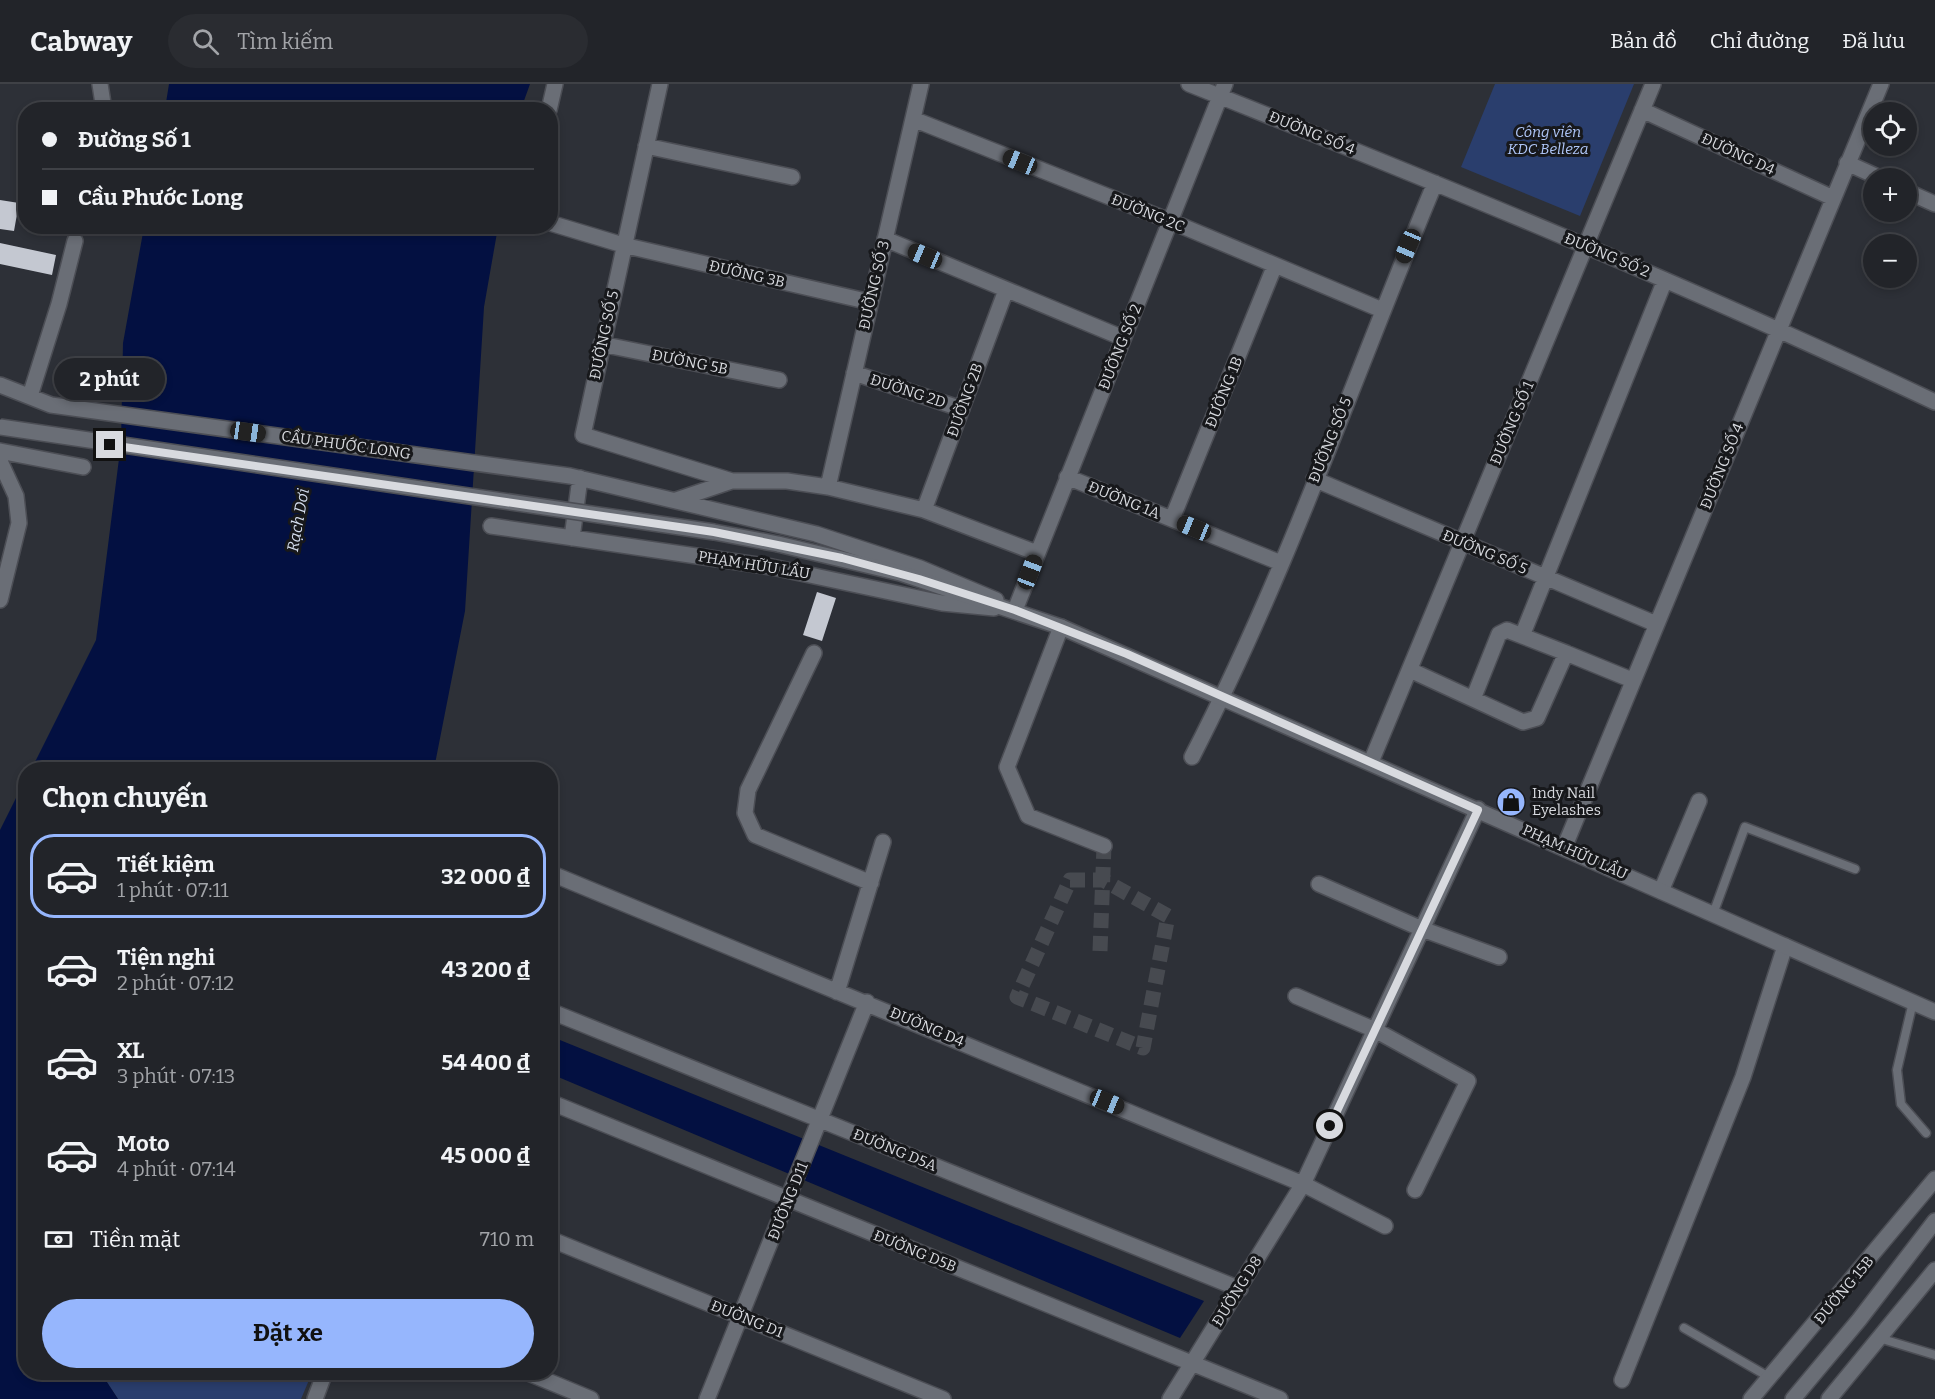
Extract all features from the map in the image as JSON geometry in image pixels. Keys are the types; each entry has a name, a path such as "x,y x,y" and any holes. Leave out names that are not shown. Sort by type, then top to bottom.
{"street":[{"path":"100,84 103,102"},
{"path":"551,102 555,84"},
{"name":"ĐƯỜNG SỐ 5","path":"660,84 601,344 583,435 732,481"},
{"name":"ĐƯỜNG SỐ 4","path":"1189,84 1222,90 1435,183"},
{"name":"ĐƯỜNG SỐ 1","path":"1371,762 1653,84"},
{"name":"ĐƯỜNG SỐ 4","path":"1564,848 1881,84"},
{"name":"ĐƯỜNG SỐ 3","path":"828,487 913,119 917,85"},
{"name":"ĐƯỜNG SỐ 2","path":"1015,610 1222,90"},
{"name":"ĐƯỜNG D4","path":"1642,110 1833,198"},
{"name":"ĐƯỜNG 2C","path":"913,119 1170,221 1382,310"},
{"path":"646,146 792,177"},
{"path":"1847,163 1863,170"},
{"name":"ĐƯỜNG SỐ 5","path":"1192,757 1223,696 1281,563 1435,183"},
{"name":"ĐƯỜNG SỐ 2","path":"1435,183 1779,328 1935,402"},
{"path":"1917,196 1935,204"},
{"name":"ĐƯỜNG 3B","path":"558,225 624,245 870,302"},
{"path":"885,239 1123,338"},
{"path":"0,385 30,396 59,304 75,241"},
{"name":"ĐƯỜNG 1B","path":"1172,519 1275,265"},
{"path":"1522,636 1665,280"},
{"name":"ĐƯỜNG 2B","path":"924,510 1006,290"},
{"name":"ĐƯỜNG 5B","path":"601,344 779,380"},
{"name":"ĐƯỜNG 2D","path":"854,373 962,409"},
{"name":"CẦU PHƯỚC LONG","path":"30,396 51,405 575,477"},
{"name":"PHẠM HỮU LẦU","path":"0,428 714,532 778,544 900,573 1061,627 1223,696 1935,1012"},
{"path":"0,451 83,467"},
{"path":"0,461 16,496 19,523 0,600"},
{"path":"572,538 575,477"},
{"name":"PHẠM HỮU LẦU","path":"575,477 816,534 968,586 1015,610"},
{"name":"ĐƯỜNG 1A","path":"1067,477 1281,563"},
{"name":"ĐƯỜNG SỐ 5","path":"1314,479 1656,624"},
{"path":"675,500 732,481 788,481 828,487 924,510 1037,553"},
{"name":"PHẠM HỮU LẦU","path":"491,526 772,567 942,603 1015,610"},
{"path":"1061,627 1007,767 1028,816 1104,846"},
{"path":"1473,699 1499,634 1507,630 1632,680"},
{"path":"813,653 748,789 745,813 755,835 871,883"},
{"path":"1410,670 1523,722 1537,717 1548,699 1566,653"},
{"path":"1661,891 1699,801"},
{"path":"1303,1184 1478,810"},
{"path":"837,992 883,842"},
{"name":"ĐƯỜNG D4","path":"558,876 1303,1184 1385,1226"},
{"path":"1319,884 1422,929 1499,957"},
{"path":"1622,1380 1743,1077 1785,946"},
{"path":"1296,996 1375,1030 1468,1081 1415,1190"},
{"name":"ĐƯỜNG D11","path":"707,1399 822,1120 867,1002"},
{"name":"ĐƯỜNG D5A","path":"558,1014 1240,1289"},
{"name":"ĐƯỜNG D5B","path":"558,1105 792,1193 1280,1399"},
{"name":"ĐƯỜNG 15B","path":"1751,1399 1935,1179"},
{"name":"ĐƯỜNG D8","path":"1170,1399 1303,1184"},
{"name":"ĐƯỜNG 15B","path":"1793,1399 1859,1320 1935,1221"},
{"name":"ĐƯỜNG D1","path":"558,1242 943,1399"},
{"path":"1829,1399 1935,1270"},
{"path":"315,1399 322,1380"},
{"path":"545,1380 591,1399"}],"lane":[{"path":"1713,914 1745,827 1855,869"},
{"path":"1913,1002 1897,1070 1901,1104 1926,1133"},
{"path":"1684,1328 1769,1377"},
{"path":"1880,1338 1935,1355"}],"green space":[{"name":"Công viên KDC Belleza","path":"1495,84 1634,84 1580,216 1461,167"},
{"path":"106,1380 309,1380 301,1399 118,1399"}],"water":[{"path":"169,84 530,84 524,102 166,102"},
{"name":"Rạch Dơi","path":"143,234 497,234 484,307 465,611 435,762 35,762 96,640 121,443 123,343"},
{"path":"18,794 18,1380 106,1380 118,1399 0,1399 0,830"},
{"path":"558,1039 1204,1301 1180,1338 558,1077"}],"building":[{"path":"0,200 18,203 14,231 0,229"},
{"path":"0,243 56,255 52,275 0,264"},
{"path":"817,592 836,598 822,641 803,635"}],"tunnel":[{"path":"1100,951 1104,846"},
{"path":"1070,880 1103,880 1168,916 1143,1048 1017,997 1070,880"}],"place":[{"name":"Indy Nail Eyelashes","path":"1511,802"}],"route":[{"path":"110,445 714,532 842,558 900,573 958,590 1061,627 1478,810 1330,1126"}]}
